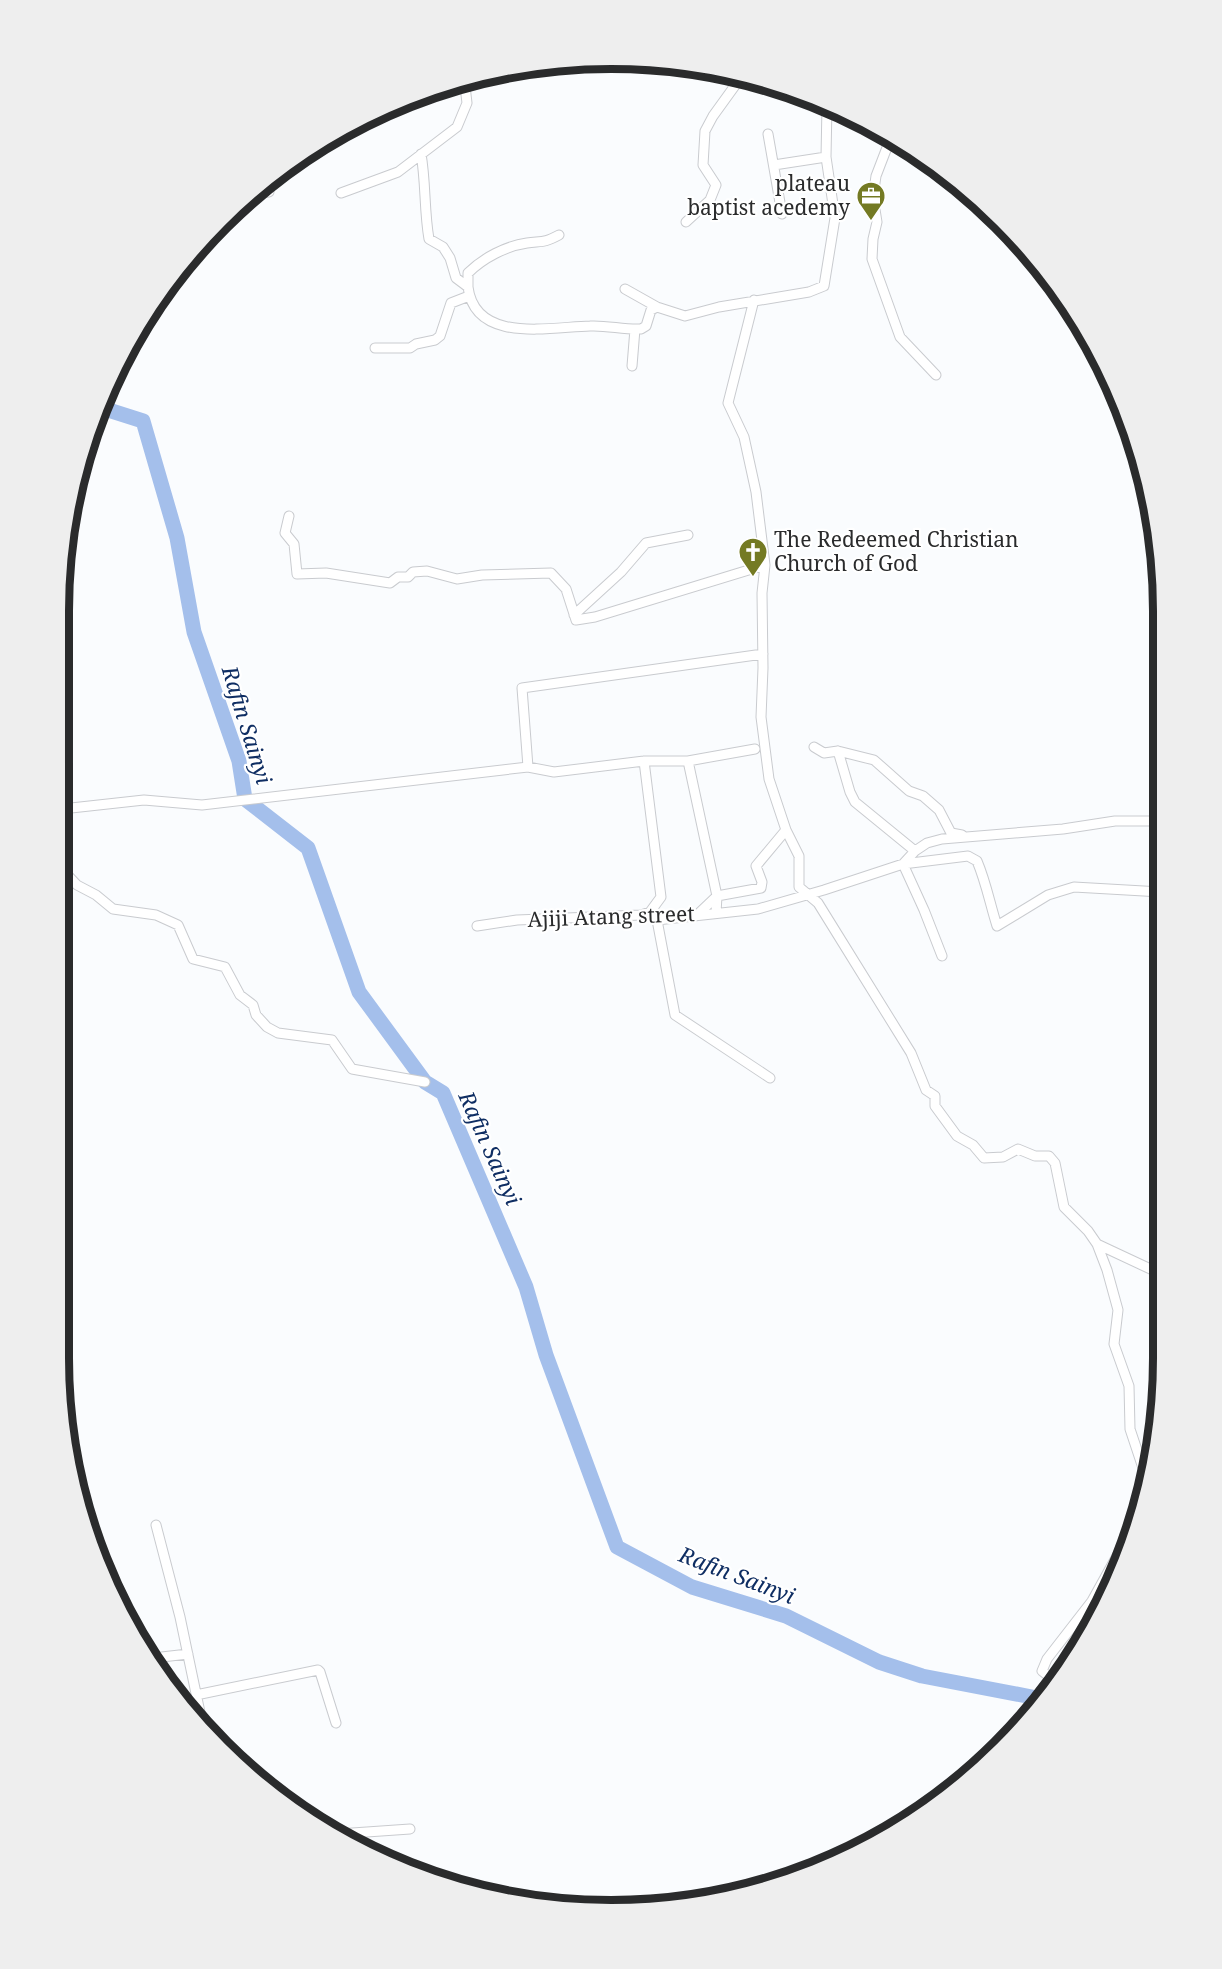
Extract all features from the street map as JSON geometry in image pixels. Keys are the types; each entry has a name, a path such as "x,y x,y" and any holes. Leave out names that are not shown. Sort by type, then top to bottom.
{"street":[{"path":"686,222 714,193 716,185 703,165 705,131 736,84"},
{"path":"341,193 398,172 457,127 467,103 464,89"},
{"path":"625,289 657,307 685,316 719,306 809,292 824,286 835,218 826,157 827,114"},
{"path":"768,134 782,214"},
{"path":"888,146 876,176 873,197 877,222 872,259 900,337 936,375"},
{"path":"421,154 429,239 443,247 450,258 456,278 468,291 479,314 490,322 511,328 594,326 635,329 646,326 651,310 657,307"},
{"path":"774,165 826,157"},
{"path":"468,291 468,273 479,263 495,254 527,243 545,243 559,235"},
{"path":"375,348 410,348 416,344 435,340 440,336 451,303 468,291"},
{"path":"754,300 728,403 744,437 756,492 765,565 762,592 761,717 769,779 786,830 799,856 799,887 818,903 864,975 879,1004 911,1053 926,1090 935,1096 935,1106 957,1136 973,1145 984,1158 1003,1158 1018,1149 1035,1156 1049,1156 1055,1163 1064,1207 1088,1231 1097,1244 1107,1270 1118,1310 1114,1344 1129,1386 1130,1429 1142,1466"},
{"path":"632,366 635,329"},
{"path":"289,516 285,533 294,544 297,574 326,573 390,583 398,577 408,577 413,572 427,571 457,579 482,575 552,573 566,589 576,620 595,617 765,565"},
{"path":"574,615 621,572 646,543 688,535"},
{"path":"528,767 522,688 763,654"},
{"path":"814,747 824,753 838,751 874,760 909,791 922,796 939,810 951,833 973,837"},
{"path":"69,808 144,800 202,805 528,767 554,772 644,761 688,761 755,749"},
{"path":"838,751 855,802 915,851"},
{"path":"644,761 661,897 650,912"},
{"path":"688,761 717,896 716,914"},
{"name":"Ajiji Atang street","path":"477,926 517,920 641,915 650,912 657,920 758,909 903,864 915,851 927,843 942,839 1063,829 1115,820 1153,821"},
{"path":"697,915 717,896 761,888 762,882 756,866 786,830"},
{"path":"942,956 903,864 968,856 977,861 985,880 997,926 1048,895 1074,887 1153,892"},
{"path":"69,876 77,885 96,895 113,909 156,915 178,925 194,959 225,967 240,995 253,1005 256,1015 267,1027 278,1033 332,1040 352,1069 425,1082"},
{"path":"657,920 675,1015 770,1078"},
{"path":"1097,1244 1153,1270"},
{"path":"156,1525 199,1709"},
{"path":"1049,1677 1042,1671 1047,1659 1092,1600 1113,1564"},
{"path":"159,1657 188,1654"},
{"path":"196,1695 318,1670 336,1723"},
{"path":"351,1833 410,1829"}],"waterway":[{"name":"Rafin Sainyi","path":"108,410 143,421 177,538 194,632 239,761 245,799 308,848 359,992 425,1082 443,1093 526,1287 546,1355 617,1547 692,1587 786,1616 879,1662 922,1676 1033,1697"}],"place":[{"name":"plateau baptist acedemy","path":"871,222"},
{"name":"The Redeemed Christian Church of God","path":"753,578"}]}
